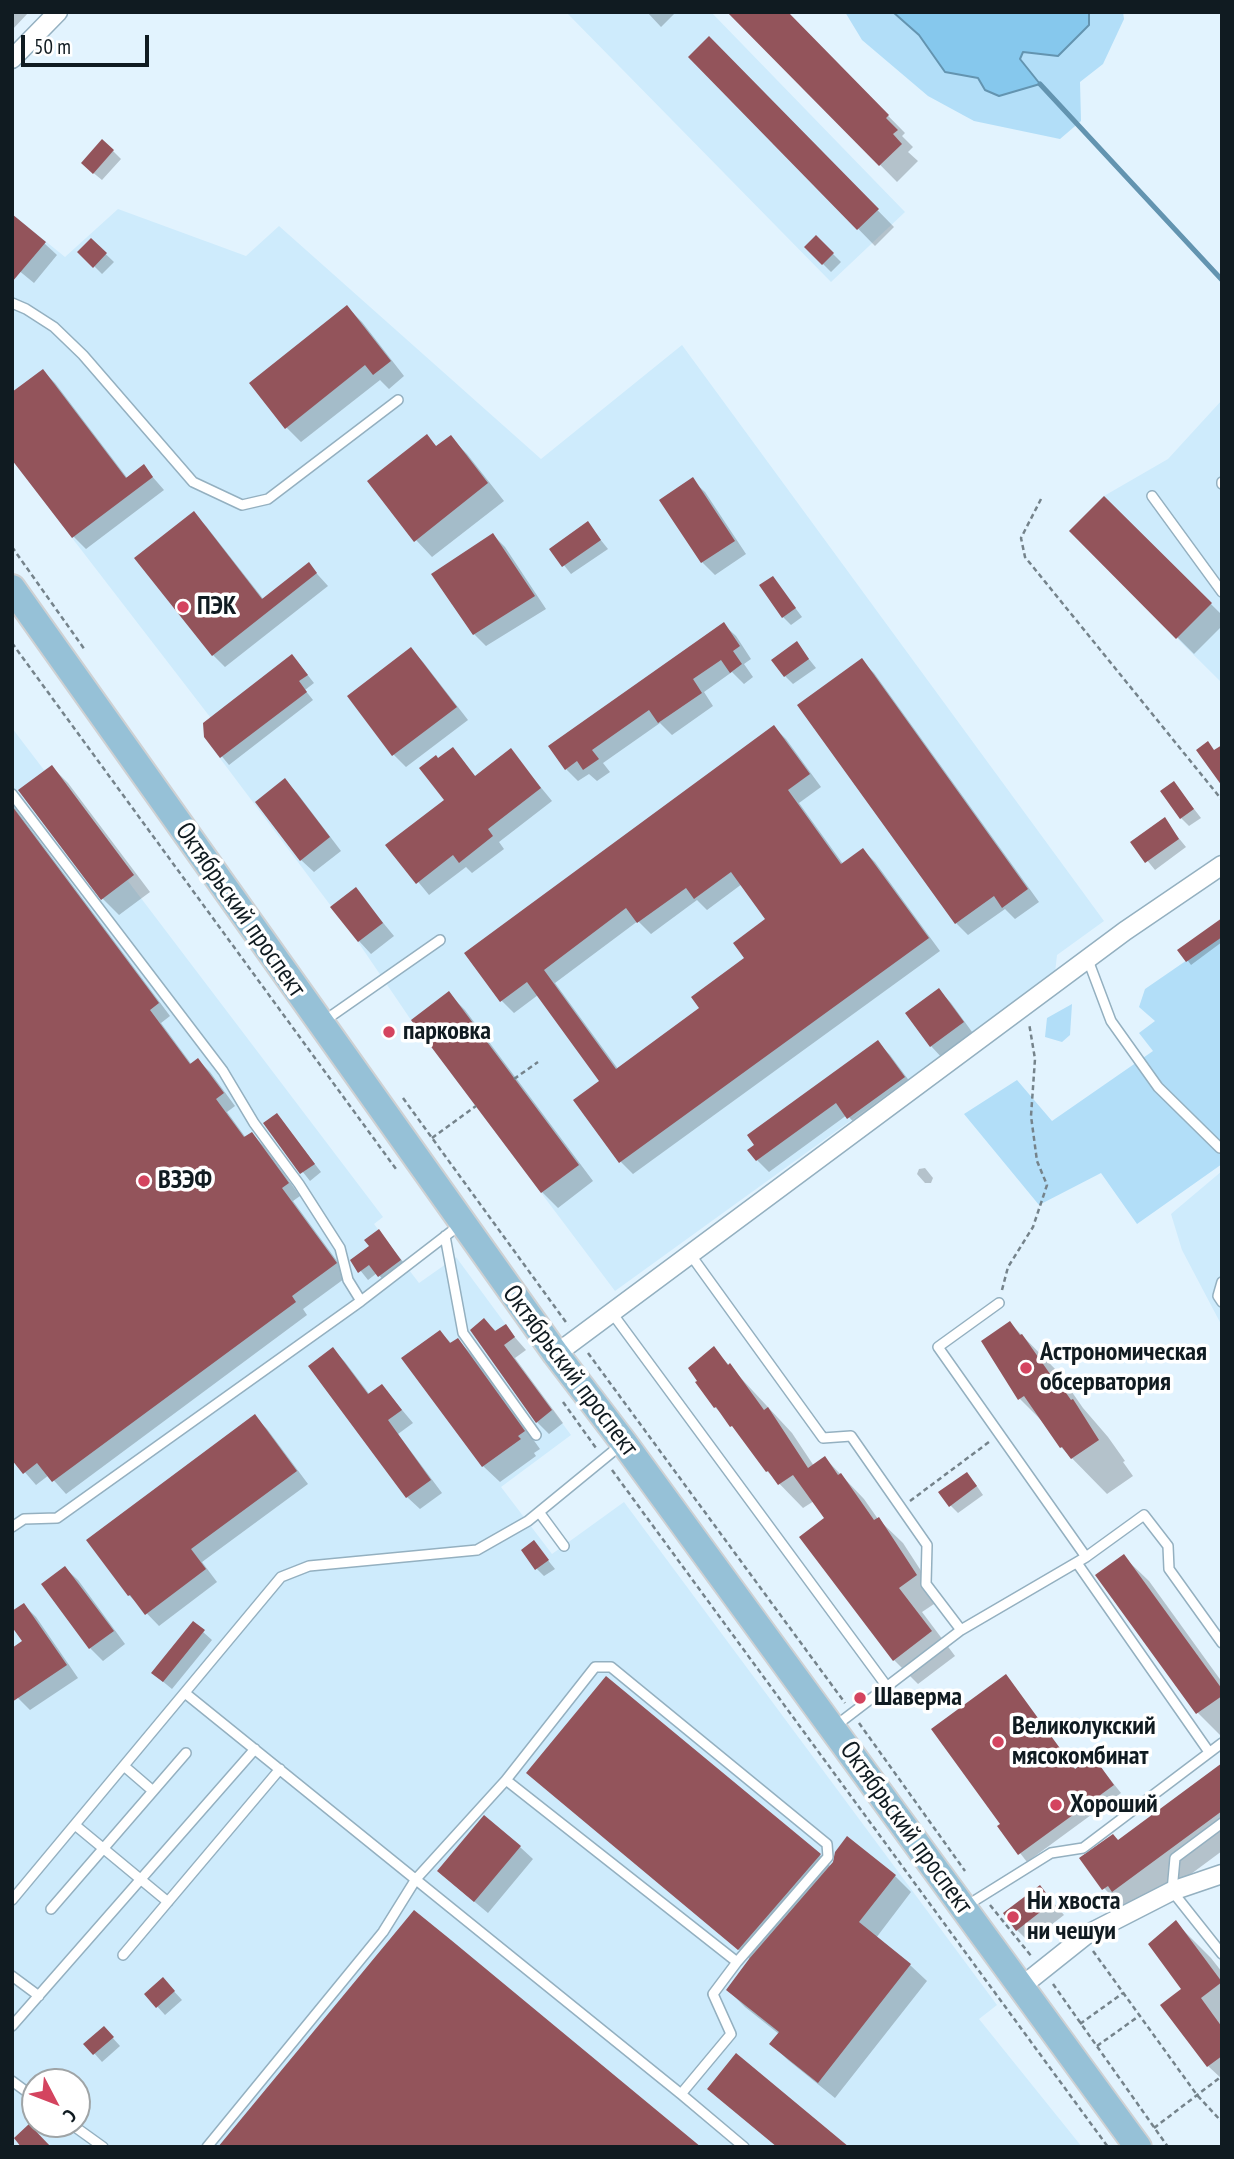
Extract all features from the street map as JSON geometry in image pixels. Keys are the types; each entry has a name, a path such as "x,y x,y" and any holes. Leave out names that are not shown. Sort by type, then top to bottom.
{"main road":[{"name":"Октябрьский проспект","path":"12,588 320,1024 453,1230 556,1354 624,1443 963,1908 1022,1986 1146,2138"}],"street":[{"path":"12,59 58,12"},
{"path":"556,1354 1088,960 1222,865"},
{"path":"1022,1986 1083,1937 1172,1891 1222,1874"}],"lane":[{"path":"12,303 54,327 83,355 193,482 242,505 268,499 398,400"},
{"path":"1152,496 1222,592"},
{"path":"12,794 223,1071 254,1123 299,1184 340,1248 348,1280 361,1301"},
{"path":"320,1024 440,940"},
{"path":"1088,960 1111,1021 1158,1087 1220,1148"},
{"path":"13,1525 24,1519 57,1518 361,1301 453,1230"},
{"path":"453,1230 463,1333 536,1435"},
{"path":"690,1254 823,1438 850,1436 927,1545 926,1584 961,1630"},
{"path":"1222,1282 1218,1296 1222,1302"},
{"path":"999,1303 938,1346 1000,1434 1209,1752"},
{"path":"612,1313 888,1688"},
{"path":"12,1900 281,1577 309,1566 477,1550 528,1521 624,1443"},
{"path":"539,1512 564,1546"},
{"path":"832,1728 961,1630 1082,1560 1144,1515 1168,1546 1169,1569 1222,1643"},
{"path":"207,2147 383,1932 416,1879 506,1780 595,1667 611,1667 827,1844 828,1857 737,1962 713,1994 731,2034 681,2094"},
{"path":"185,1693 744,2147"},
{"path":"963,1908 1051,1853 1083,1848 1222,1743"},
{"path":"12,2026 255,1749"},
{"path":"51,1909 186,1753"},
{"path":"124,1766 153,1791"},
{"path":"124,1955 280,1769"},
{"path":"506,1780 737,1962"},
{"path":"1222,1823 1175,1858 1172,1891 1222,1954"},
{"path":"75,1825 168,1902"},
{"path":"12,1976 39,1996"}],"path":[{"path":"1041,499 1021,538 1025,557 1222,800"},
{"path":"999,1303 1008,1267 1033,1227 1047,1185 1037,1161 1031,1116 1035,1059 1026,1006"},
{"path":"514,1079 538,1062"},
{"path":"432,1138 476,1106"},
{"path":"901,1508 1000,1434"},
{"path":"1083,1937 1197,2095 1222,2122"},
{"path":"1080,2024 1123,1993"},
{"path":"1096,2046 1139,2016"},
{"path":"1146,2138 1222,2076"}],"shaded area":[{"path":"566,12 711,12 905,212 831,282"},
{"path":"845,12 893,12 919,35 945,72 978,78 985,90 1019,59 1023,52 1089,25 1089,12 1123,12 1124,19 1103,64 1080,82 1081,121 1060,139 974,121 928,96 862,40"},
{"path":"893,12 1089,12 1089,25 1058,56 1023,52 1020,59 1040,84 999,96 985,90 978,78 945,72 919,35"},
{"path":"118,209 246,256 279,226 541,459 682,345 1104,921 1057,955 1055,973 615,1291 411,1020 358,942 204,737 210,717 12,460 12,214 65,257"},
{"path":"1222,400 1222,683 1069,531 1104,496 1168,459"},
{"path":"12,728 44,770 52,765 134,875 128,881 383,1217 374,1224 419,1283 456,1257 515,1337 504,1345 571,1435 501,1487 552,1554 624,1502 997,2005 979,2019 1082,2147 12,2147"},
{"path":"1222,936 1222,1164 1137,1224 1101,1173 1039,1205 964,1114 1017,1080 1052,1121 1153,1051 1139,1033 1155,1021 1139,1007 1145,989"},
{"path":"1072,1004 1070,1035 1062,1042 1045,1037 1047,1018"},
{"path":"1222,1171 1222,1326 1182,1250 1171,1214"}],"building":[{"path":"727,12 788,12 889,115 886,118 898,130 893,134 902,144 879,166"},
{"path":"709,36 879,209 857,230 688,57"},
{"path":"102,139 114,150 93,174 81,163"},
{"path":"12,214 46,242 12,282"},
{"path":"816,235 834,253 822,265 804,247"},
{"path":"91,238 107,253 93,268 77,252"},
{"path":"347,305 391,361 373,375 365,365 285,429 249,383"},
{"path":"43,369 126,478 144,464 153,477 72,538 12,460 12,392"},
{"path":"427,434 436,446 451,435 488,483 414,542 367,481"},
{"path":"693,477 735,541 701,563 659,500"},
{"path":"1104,496 1212,603 1176,639 1069,531"},
{"path":"194,511 262,599 309,562 317,573 212,656 134,558"},
{"path":"588,521 601,540 562,567 549,549"},
{"path":"493,533 535,596 473,635 431,574"},
{"path":"773,576 796,608 782,618 759,585"},
{"path":"724,622 740,646 733,651 742,664 730,673 721,660 693,679 702,693 658,723 649,710 592,750 599,759 583,770 577,761 565,770 548,746"},
{"path":"797,641 809,659 784,677 771,660"},
{"path":"411,647 457,707 392,756 347,696"},
{"path":"292,654 308,675 299,681 307,692 220,758 204,737 203,723"},
{"path":"862,658 1028,889 1002,908 994,896 955,924 797,705"},
{"path":"774,725 810,774 788,790 841,864 863,848 929,938 619,1163 573,1100 599,1081 527,982 500,1002 464,953","holes":["731,872 765,919 733,943 744,958 691,997 699,1008 616,1069 544,970 626,908 637,923 686,888 694,899"]},
{"path":"1208,741 1214,750 1222,745 1222,786 1196,750"},
{"path":"453,747 475,776 511,748 541,788 488,829 493,836 459,863 453,855 416,884 385,845 444,800 419,768 436,755 438,758"},
{"path":"52,765 134,875 101,900 18,790"},
{"path":"285,778 330,837 300,861 255,802"},
{"path":"1174,781 1194,809 1180,819 1160,791"},
{"name":"ВЗЭФ","path":"12,806 159,1003 150,1010 190,1064 198,1058 224,1093 216,1099 244,1137 252,1132 289,1183 282,1188 337,1263 292,1296 296,1302 52,1482 37,1463 23,1474 12,1460"},
{"path":"1165,817 1179,839 1145,863 1130,842"},
{"path":"356,887 383,923 358,942 330,907"},
{"path":"1222,918 1222,937 1186,962 1177,950"},
{"path":"939,988 964,1022 930,1047 905,1013"},
{"path":"449,991 579,1165 541,1193 411,1020"},
{"path":"878,1040 905,1077 847,1119 836,1103 756,1161 747,1150 754,1145 747,1135"},
{"path":"277,1113 315,1164 300,1174 263,1123"},
{"path":"379,1229 401,1260 378,1277 369,1265 358,1273 350,1260 369,1246 364,1240"},
{"path":"484,1318 495,1331 506,1324 515,1337 504,1345 552,1410 536,1423 470,1330"},
{"path":"1010,1321 1055,1381 1057,1380 1071,1400 1073,1399 1099,1440 1071,1459 1062,1447 1060,1448 1024,1396 1018,1400 981,1341"},
{"path":"440,1330 450,1343 458,1338 525,1431 518,1436 521,1439 482,1467 401,1358"},
{"path":"714,1346 728,1365 730,1363 764,1410 768,1407 808,1468 825,1456 838,1475 841,1473 874,1520 879,1517 917,1575 899,1588 932,1631 893,1661 799,1537 824,1518 793,1475 778,1485 695,1382 697,1381 688,1368"},
{"path":"333,1347 368,1394 382,1384 402,1410 388,1420 431,1480 406,1498 308,1366"},
{"path":"255,1414 297,1471 191,1549 206,1569 145,1615 86,1540"},
{"path":"967,1472 977,1486 949,1507 938,1492"},
{"path":"534,1540 549,1560 535,1570 521,1550"},
{"path":"1124,1554 1222,1689 1222,1696 1196,1714 1095,1575"},
{"path":"65,1566 114,1631 89,1649 41,1584"},
{"path":"24,1603 67,1665 12,1702 12,1648 22,1641 12,1627 12,1611"},
{"path":"193,1621 205,1630 163,1682 151,1673"},
{"name":"Великолукский мясокомбинат","path":"1006,1674 1075,1769 1093,1756 1114,1785 1018,1855 997,1826 1000,1824 931,1729"},
{"path":"606,1676 821,1854 738,1950 526,1773"},
{"path":"1222,1763 1222,1811 1112,1892 1108,1886 1102,1890 1079,1858 1113,1834 1118,1840"},
{"path":"484,1815 521,1846 474,1902 437,1871"},
{"path":"847,1836 896,1875 859,1922 911,1964 818,2083 769,2044 779,2032 726,1990 749,1959 833,1862 835,1852"},
{"path":"1040,1885 1053,1902 1016,1931 1003,1913"},
{"path":"414,1910 451,1940 701,2147 218,2147"},
{"path":"1176,1920 1222,1982 1201,1998 1222,2027 1222,2056 1207,2067 1160,2005 1181,1989 1148,1944"},
{"path":"163,1977 175,1991 156,2008 144,1994"},
{"path":"104,2026 114,2037 93,2055 83,2044"},
{"path":"736,2053 849,2147 777,2147 707,2089"},
{"path":"21,2131 21,2138 42,2138 51,2147 21,2147 14,2138"}],"waterway":[{"path":"1040,84 1222,280"}],"place":[{"name":"ПЭК","path":"183,607"},
{"name":"парковка","path":"389,1032"},
{"name":"ВЗЭФ","path":"144,1181"},
{"name":"Aстрономическая обсерватория","path":"1026,1368"},
{"name":"Шаверма","path":"860,1698"},
{"name":"Великолукский мясокомбинат","path":"998,1742"},
{"name":"Хороший","path":"1056,1805"},
{"name":"Ни хвоста ни чешуи","path":"1013,1917"}]}
